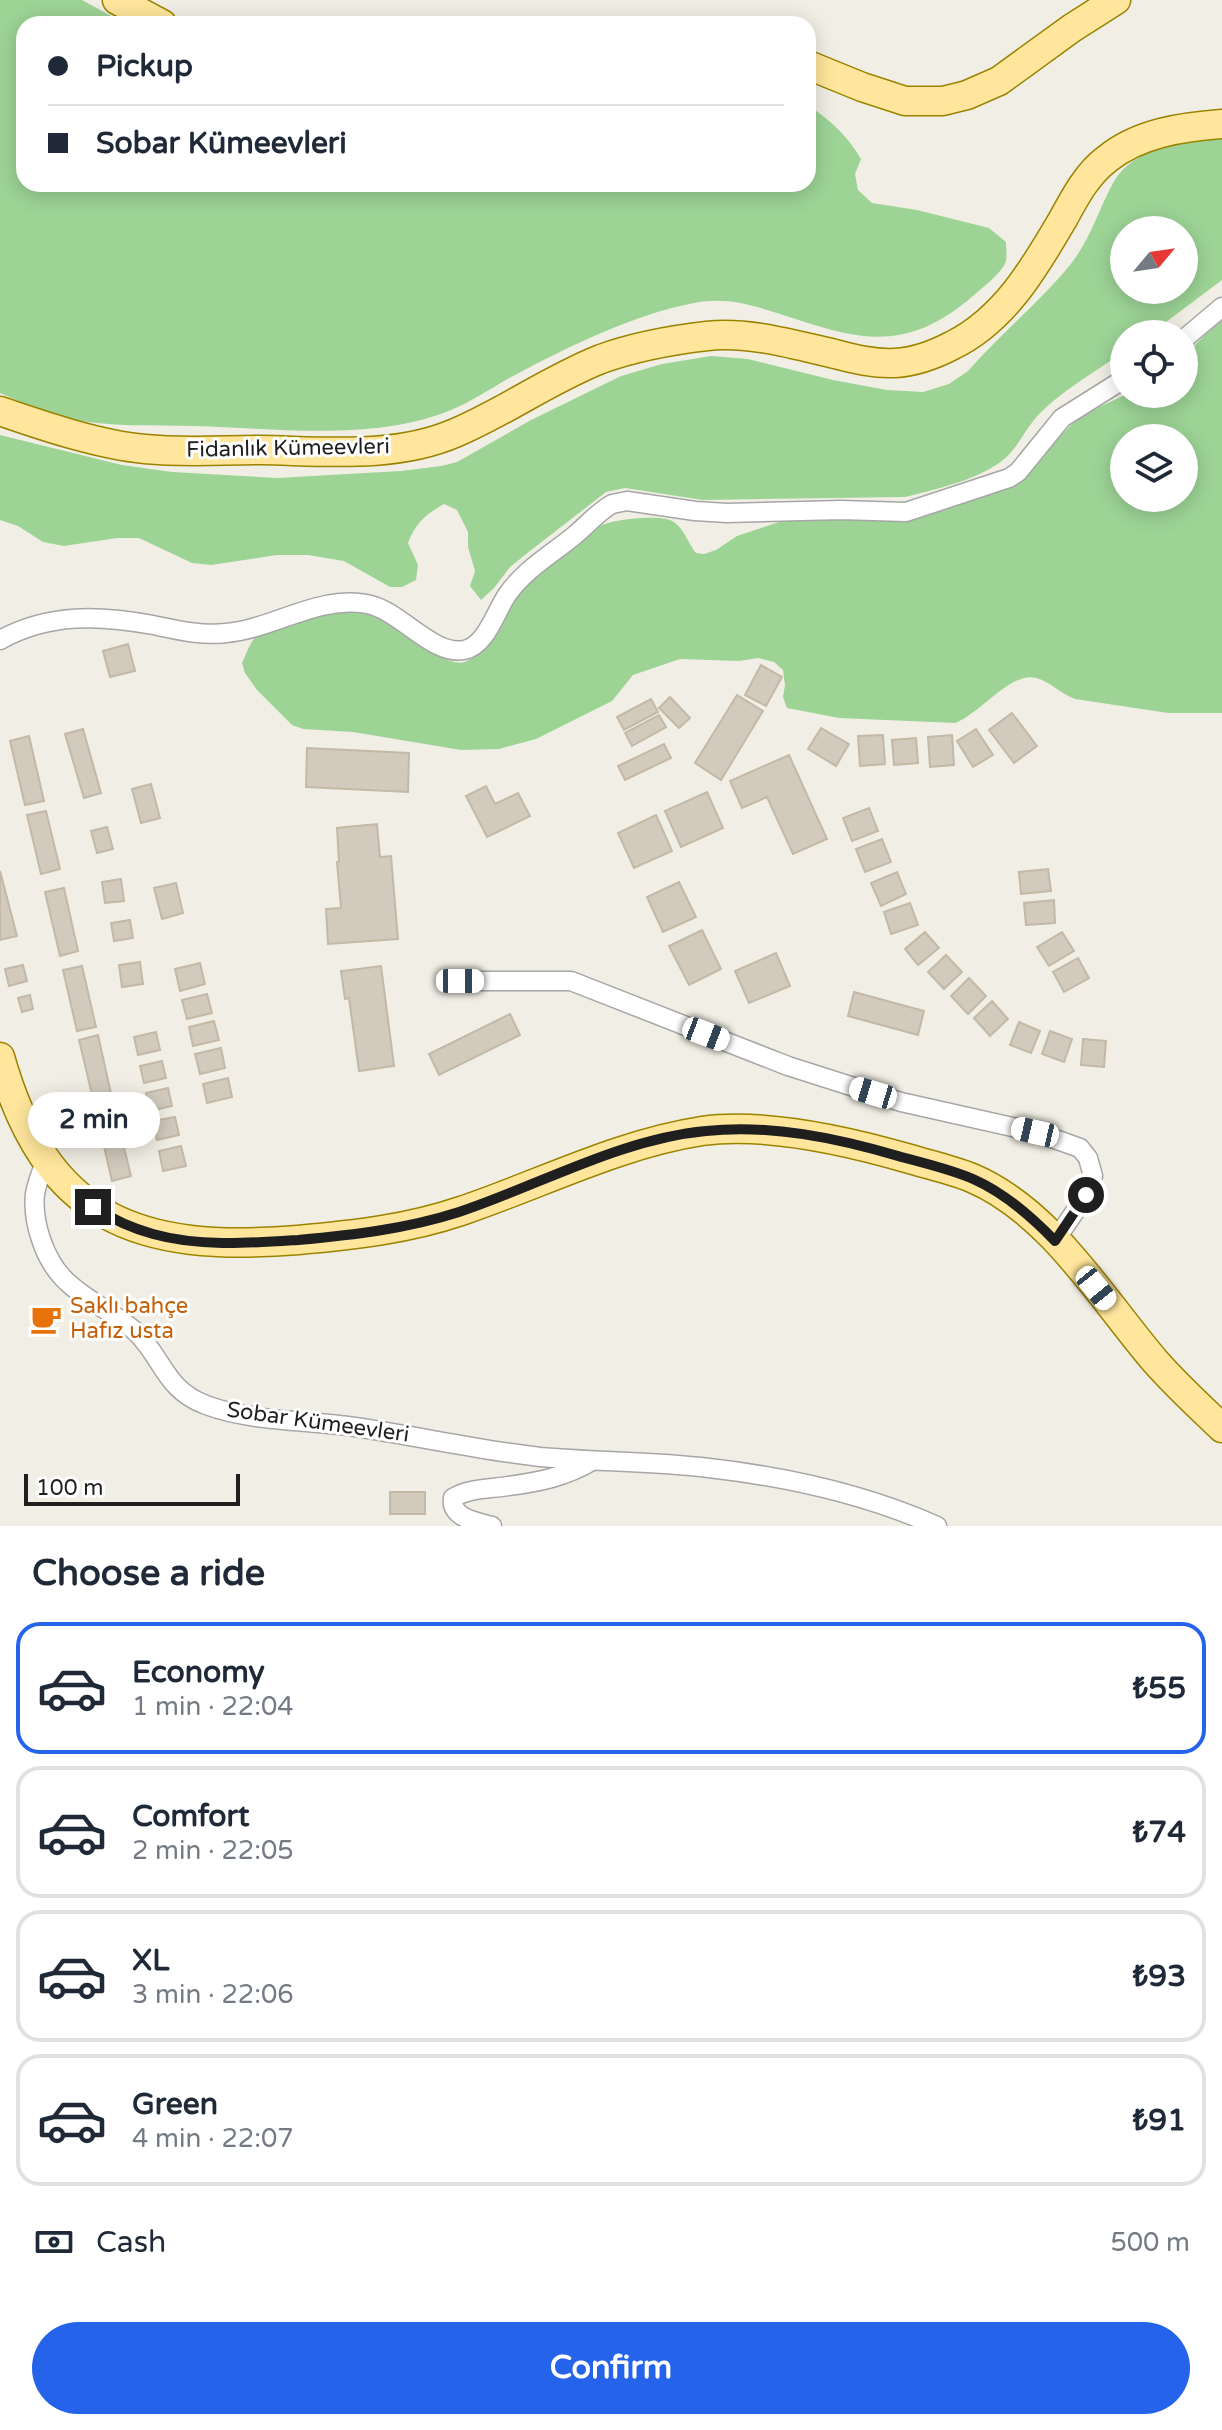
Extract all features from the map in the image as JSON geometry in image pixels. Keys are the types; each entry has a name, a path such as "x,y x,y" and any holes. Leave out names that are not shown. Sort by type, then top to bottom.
{"main road":[{"path":"117,0 147,16"},
{"path":"816,68 905,101 943,101 967,95 999,81 1116,0"},
{"name":"Fidanlık Kümeevleri","path":"0,411 143,449 369,452 420,444 454,434 602,359 711,335 781,342 869,362 896,363 923,358 955,344 984,325 1013,296 1037,263 1083,183 1105,159 1158,133 1222,124"},
{"path":"0,1057 18,1111 46,1159 74,1193 110,1218 133,1228 181,1239 272,1242 367,1234 409,1226 460,1212 622,1151 707,1131 753,1130 810,1135 871,1148 973,1179 1008,1199 1031,1217 1055,1241 1156,1363 1222,1428"}],"street":[{"path":"1198,327 1222,307"},
{"path":"0,640 56,620 97,617 191,633 229,633 320,607 365,604 380,607 401,619 436,645 461,651 479,642 501,603 520,578 612,504 627,501 727,513 906,512 1009,478 1018,472 1062,418 1110,388"},
{"path":"460,981 571,981 788,1066 901,1102 1035,1132 1080,1148 1088,1158 1093,1176 1086,1195 1055,1241"},
{"name":"Sobar Kümeevleri","path":"46,1159 38,1181 35,1210 41,1235 55,1268 74,1288 136,1332 168,1378 201,1404 253,1416 325,1423 537,1456 709,1467 774,1477 859,1496 937,1526"},
{"name":"Sobar Kümeevleri","path":"492,1526 461,1516 452,1505 453,1498 476,1490 550,1480 592,1461"}],"green space":[{"path":"0,0 82,0 111,16 16,16 16,192 816,192 816,111 838,129 861,159 855,174 858,190 872,203 917,210 989,228 1006,242 1006,261 992,280 948,315 924,328 901,335 855,335 746,304 726,301 694,303 648,315 579,343 451,410 390,426 325,431 84,422 59,417 0,393"},
{"path":"1222,138 1222,280 1198,298 1198,216 1110,216 1110,304 1190,304 1169,320 1110,320 1110,361 1042,411 1005,458 990,469 954,484 905,497 703,500 625,488 606,492 510,567 481,600 470,586 475,571 468,547 468,532 457,510 444,504 414,530 408,543 418,565 416,580 402,587 390,587 344,561 308,555 277,555 211,565 192,563 139,538 64,546 43,542 18,526 0,520 0,435 122,465 172,472 277,478 401,471 457,462 531,420 621,376 662,364 711,356 748,359 887,390 923,392 949,384 968,371 1070,265 1122,171 1147,153 1177,143"},
{"path":"1222,318 1222,713 1168,713 1075,699 1041,680 1026,678 1006,687 955,723 839,718 787,708 783,697 783,670 774,662 758,658 739,661 680,659 633,675 612,701 536,739 499,749 461,750 353,732 303,729 292,725 257,690 245,673 242,663 251,642 261,633 303,618 352,611 379,614 447,660 458,663 467,661 481,648 521,589 554,559 598,527 623,520 670,520 681,530 696,553 704,554 737,536 779,522 828,517 905,519 1048,449 1073,423 1110,402 1110,408 1198,408 1198,342"}],"building":[{"path":"128,644 135,671 110,677 103,651"},
{"path":"761,665 782,677 766,706 745,695"},
{"path":"737,695 763,711 721,780 695,763"},
{"path":"670,697 690,718 679,728 659,708"},
{"path":"651,699 658,712 624,730 617,717"},
{"path":"1012,713 1037,746 1014,763 989,730"},
{"path":"659,715 666,727 632,746 625,733"},
{"path":"821,728 849,744 836,766 808,749"},
{"path":"83,729 101,793 84,798 65,734"},
{"path":"976,729 993,755 973,767 957,741"},
{"path":"883,735 885,764 860,766 858,736"},
{"path":"952,735 954,765 930,767 928,737"},
{"path":"29,736 44,801 25,805 10,741"},
{"path":"916,738 918,763 894,765 892,740"},
{"path":"664,744 671,758 625,780 618,766"},
{"path":"307,748 409,753 408,792 306,787"},
{"path":"789,755 827,839 793,854 767,797 742,808 730,781"},
{"path":"151,784 160,818 141,823 132,789"},
{"path":"486,786 495,804 518,793 530,816 487,837 466,796"},
{"path":"707,792 723,828 681,847 665,811"},
{"path":"869,808 878,831 852,841 843,818"},
{"path":"46,811 60,869 41,874 27,815"},
{"path":"656,815 672,851 634,868 618,833"},
{"path":"377,824 380,857 391,856 398,939 328,944 326,909 341,908 337,828"},
{"path":"107,827 113,849 97,853 91,831"},
{"path":"882,839 891,862 865,872 856,849"},
{"path":"1048,869 1051,891 1021,894 1019,872"},
{"path":"0,871 17,936 0,940"},
{"path":"897,872 906,894 881,906 871,883"},
{"path":"121,879 124,901 105,903 102,882"},
{"path":"679,882 696,917 663,932 647,897"},
{"path":"176,883 183,913 162,919 154,888"},
{"path":"64,888 78,951 60,956 45,892"},
{"path":"1054,900 1055,923 1026,925 1024,903"},
{"path":"910,903 918,925 891,934 884,912"},
{"path":"130,920 133,938 114,941 111,923"},
{"path":"702,930 721,969 689,985 669,946"},
{"path":"925,932 939,948 918,965 905,949"},
{"path":"1062,932 1074,951 1049,966 1037,947"},
{"path":"776,953 790,986 749,1003 735,971"},
{"path":"946,955 962,972 944,989 928,972"},
{"path":"1078,958 1089,978 1064,992 1053,972"},
{"path":"140,962 143,984 122,987 119,965"},
{"path":"200,963 205,984 180,991 175,969"},
{"path":"23,965 27,981 9,986 5,969"},
{"path":"82,966 96,1027 77,1031 63,970"},
{"path":"381,966 394,1066 359,1071 349,998 345,999 341,971"},
{"path":"969,978 986,996 968,1014 951,996"},
{"path":"854,992 924,1011 918,1035 848,1016"},
{"path":"207,994 212,1013 187,1019 182,1000"},
{"path":"30,995 33,1009 22,1012 18,998"},
{"path":"992,1001 1008,1019 990,1036 974,1018"},
{"path":"510,1014 520,1035 439,1075 429,1054"},
{"path":"214,1021 219,1040 193,1046 189,1027"},
{"path":"1019,1022 1040,1031 1031,1053 1010,1045"},
{"path":"1050,1031 1072,1039 1064,1062 1042,1054"},
{"path":"156,1032 160,1050 138,1055 134,1037"},
{"path":"98,1035 112,1098 94,1103 79,1040"},
{"path":"1083,1039 1106,1041 1104,1067 1081,1065"},
{"path":"221,1048 225,1068 200,1074 195,1054"},
{"path":"162,1061 166,1078 144,1083 140,1066"},
{"path":"228,1078 232,1097 207,1103 203,1084"},
{"path":"168,1088 172,1106 150,1111 146,1093"},
{"path":"115,1111 131,1176 112,1181 97,1116"},
{"path":"175,1117 179,1135 157,1140 153,1121"},
{"path":"181,1146 186,1166 163,1171 159,1151"},
{"path":"390,1492 425,1492 425,1514 390,1514"}],"place":[{"name":"Saklı bahçe Hafız usta","path":"46,1319"}],"route":[{"path":"93,1207 133,1228 181,1239 272,1242 367,1234 460,1212 622,1151 667,1138 707,1131 753,1130 810,1135 871,1148 973,1179 1008,1199 1055,1241 1086,1195"}]}
